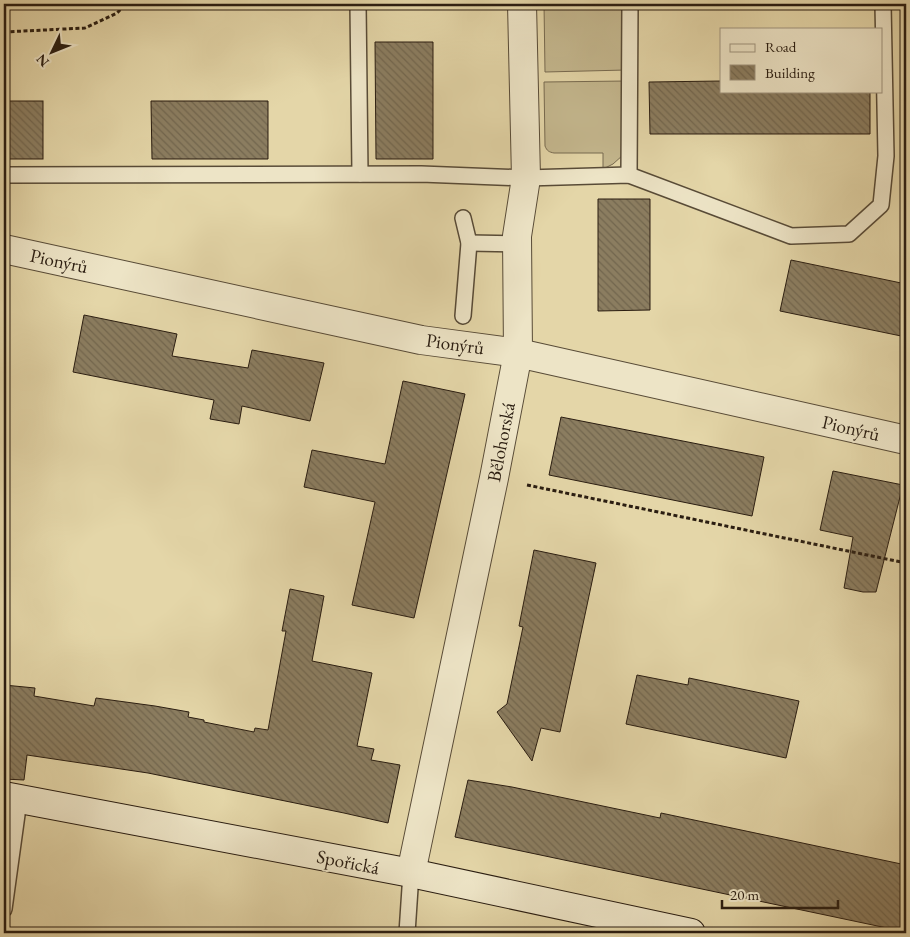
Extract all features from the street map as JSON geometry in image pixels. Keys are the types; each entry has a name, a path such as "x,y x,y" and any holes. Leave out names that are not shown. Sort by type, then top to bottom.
{"street":[{"name":"Bělohorská","path":"411,873 494,478 518,354 517,236 526,178 522,4"},
{"name":"Pionýrů","path":"4,249 421,340 518,354 906,440"},
{"name":"Spořická","path":"11,798 411,873 691,933"}],"lane":[{"path":"358,4 360,174"},
{"path":"629,175 630,4"},
{"path":"4,175 421,174 526,178 629,175 791,236 849,234 881,205 886,156 883,4"},
{"path":"463,218 469,243 463,316"},
{"path":"469,243 518,244"},
{"path":"4,909 11,798"},
{"path":"408,933 411,873"}],"path":[{"path":"4,32 84,28 117,13 126,4"},
{"path":"494,478 906,563"}],"shaded area":[{"path":"544,4 625,4 626,70 545,72"},
{"path":"626,81 623,155 613,164 603,169 603,153 554,153 547,150 545,146 544,82"}],"building":[{"path":"375,42 433,42 433,159 376,159"},
{"path":"720,81 720,92 870,92 870,134 650,134 649,82"},
{"path":"4,101 43,101 43,159 4,159"},
{"path":"151,101 268,101 268,159 152,159"},
{"path":"598,199 650,199 650,310 598,311"},
{"path":"791,260 906,284 906,337 780,311"},
{"path":"84,315 177,334 172,356 248,368 252,350 324,363 310,421 242,406 239,424 210,419 214,400 73,372"},
{"path":"403,381 465,394 414,618 352,605 375,502 304,487 312,450 385,464"},
{"path":"561,417 764,457 752,516 549,475"},
{"path":"833,471 903,485 876,592 863,592 844,588 853,537 820,530"},
{"path":"534,550 596,563 560,732 541,728 532,761 497,712 507,704 523,627 519,626"},
{"path":"290,589 324,596 312,661 372,673 357,746 374,749 371,760 400,765 388,823 148,773 27,755 24,780 4,779 4,685 35,688 34,696 94,706 96,698 155,706 189,712 188,717 204,720 204,722 254,732 255,728 268,730 286,631 282,631"},
{"path":"637,675 688,685 689,678 799,701 786,758 626,724"},
{"path":"468,780 512,787 660,818 661,813 906,865 906,932 455,837"}]}
